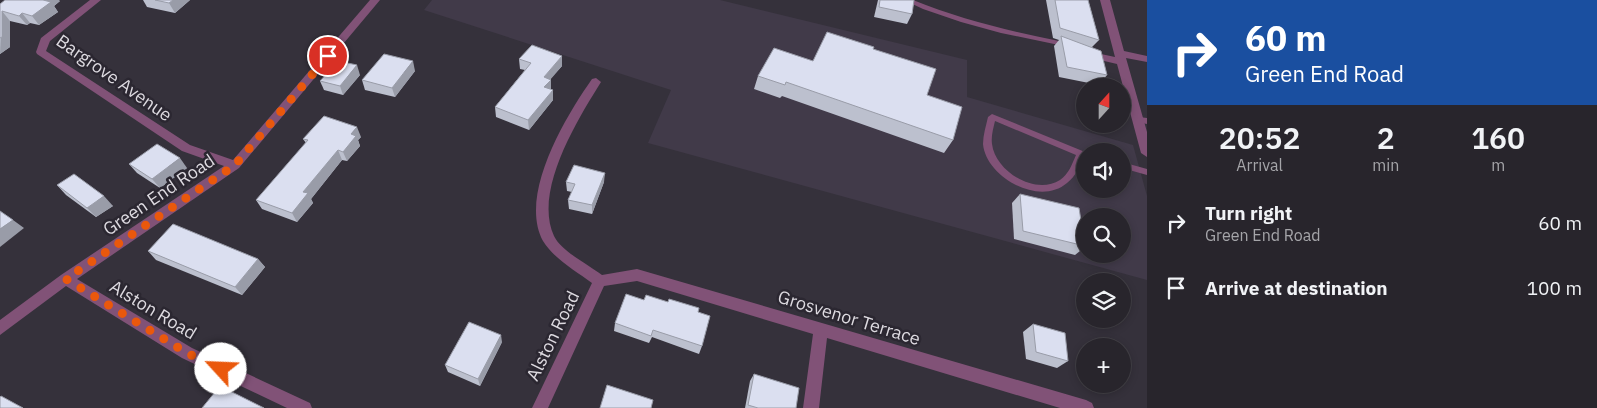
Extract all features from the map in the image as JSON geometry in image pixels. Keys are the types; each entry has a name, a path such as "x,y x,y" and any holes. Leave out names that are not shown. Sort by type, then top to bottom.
{"street":[{"name":"Bargrove Avenue","path":"96,0 45,40 41,52 186,148 235,165"},
{"name":"Green End Road","path":"0,328 66,279 235,165 375,0"},
{"path":"1105,0 1143,120 1147,153"},
{"path":"1067,46 1122,58 1147,59"},
{"path":"596,82 579,104 567,128 552,164 543,204 544,225 549,238 600,281"},
{"name":"Grosvenor Terrace","path":"600,281 637,275 1086,408"},
{"name":"Alston Road","path":"66,279 187,353 304,408"},
{"name":"Alston Road","path":"540,408 600,281"},
{"path":"811,408 821,329"}],"lane":[{"path":"906,0 942,15 1019,36 1067,46"},
{"path":"992,116 1045,139 1083,155 1072,177 1062,185 1046,188 1027,186 1009,178 994,163 988,146 992,116"},
{"path":"1131,168 1147,172"}],"shaded area":[{"path":"432,0 720,0 967,60 967,97 1076,129 1076,133 1092,133 1126,143 1076,143 1076,198 1131,198 1131,144 1133,145 1147,196 1147,280 1131,276 1131,273 1122,273 1085,263 1131,263 1131,208 1076,208 1076,261 648,143 671,90 424,10"}],"building":[{"path":"5,0 43,0 51,2 32,16 22,13 19,16 2,11 2,37 0,38 0,4"},
{"path":"155,0 173,0 169,3"},
{"path":"880,0 914,0 912,14 879,7"},
{"path":"1055,0 1088,0 1099,40 1060,28"},
{"path":"827,32 936,69 927,95 962,107 953,140 786,82 785,85 758,76 774,48 813,61"},
{"path":"1061,36 1101,51 1107,75 1067,67"},
{"path":"532,45 562,56 544,77 551,80 544,87 553,90 528,120 495,107 531,63 519,59"},
{"path":"384,54 413,61 392,88 362,80"},
{"path":"338,61 357,65 340,86 320,81"},
{"path":"324,116 357,127 351,134 356,136 343,152 338,150 303,192 308,193 292,213 256,200 308,140 303,139"},
{"path":"157,144 180,158 152,179 129,164"},
{"path":"574,165 605,173 592,205 568,200 575,184 566,182"},
{"path":"74,174 104,196 87,208 57,185"},
{"path":"1020,194 1079,208 1076,208 1076,244 1023,231"},
{"path":"0,211 13,220 0,229"},
{"path":"173,224 258,259 235,287 148,251"},
{"path":"626,294 644,300 646,295 668,302 669,299 699,308 698,312 710,316 702,346 653,330 651,336 615,323"},
{"path":"469,322 501,335 478,379 445,365"},
{"path":"1033,324 1065,333 1068,361 1036,352"},
{"path":"754,374 799,388 796,408 758,408 748,405"},
{"path":"607,385 653,400 651,408 600,408"},
{"path":"220,386 264,408 202,408"},
{"path":"1,396 23,408 0,408"}],"route":[{"path":"221,369 187,353 66,279 235,165 328,56"}]}
